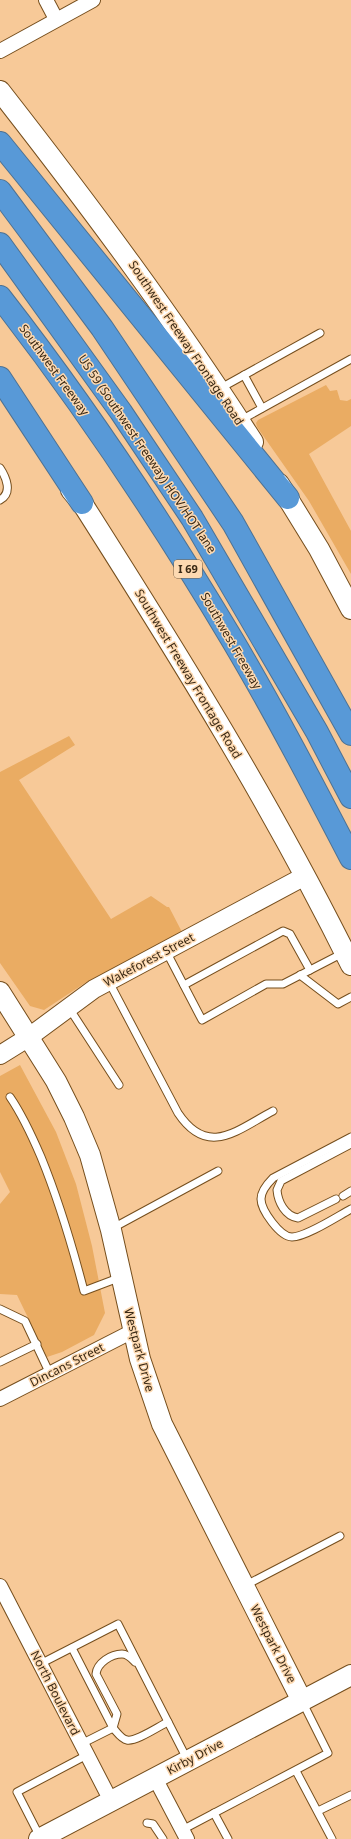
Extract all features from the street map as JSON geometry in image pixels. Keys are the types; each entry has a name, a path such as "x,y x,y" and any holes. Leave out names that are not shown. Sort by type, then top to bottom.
{"highway":[{"path":"0,143 288,498"},
{"path":"0,191 102,328 233,523 351,734"},
{"name":"US 59 (Southwest Freeway) HOV/HOT lane","path":"0,244 121,412 192,518 317,732 351,797"},
{"name":"Southwest Freeway","path":"0,297 44,354 134,484 225,628 351,858"},
{"path":"0,378 82,504"}],"main road":[{"name":"Southwest Freeway Frontage Road","path":"0,90 159,301 219,388 288,498 351,609"},
{"name":"Southwest Freeway Frontage Road","path":"0,398 82,504 180,657 227,736 305,876 348,958"},
{"name":"Westpark Drive","path":"0,992 56,1082 82,1135 98,1178 122,1277 133,1331 148,1385 162,1424 302,1701"},
{"name":"Kirby Drive","path":"40,1839 351,1675"}],"street":[{"path":"46,0 56,19"},
{"path":"0,51 92,0"},
{"name":"Wakeforest Street","path":"0,1055 29,1037 94,990 305,876"},
{"name":"Dincans Street","path":"0,1399 133,1331"},
{"name":"North Boulevard","path":"0,1586 111,1801"},
{"path":"155,1778 184,1834"}],"lane":[{"path":"219,388 320,333"},
{"path":"239,421 351,359"},
{"path":"244,375 262,408"},
{"path":"0,468 6,476 8,489 3,498 0,500"},
{"path":"184,985 284,931 290,934 310,970"},
{"path":"166,951 202,1020 266,984 282,984 310,970 348,958"},
{"path":"300,975 338,1004 351,997"},
{"path":"109,982 178,1113 192,1130 204,1137 220,1138 273,1110"},
{"path":"69,1008 119,1085"},
{"path":"10,1097 23,1115 55,1191 68,1231 84,1291 122,1277"},
{"path":"351,1137 274,1178 265,1187 261,1197 265,1209 277,1230 287,1237 298,1236 351,1209"},
{"path":"351,1144 281,1182 276,1190 284,1210 298,1218 340,1198 351,1191"},
{"path":"111,1230 218,1171"},
{"path":"0,1309 25,1321 50,1374"},
{"path":"0,1362 37,1344"},
{"path":"244,1586 340,1536"},
{"path":"40,1664 118,1624 188,1761"},
{"path":"72,1648 114,1728 122,1738 128,1740 134,1739 168,1722"},
{"path":"40,1839 17,1792 84,1750 114,1728 117,1714 96,1674 96,1668 101,1662 123,1654 130,1657 139,1666"},
{"path":"184,1834 214,1813 328,1753 302,1701"},
{"path":"296,1771 332,1839"},
{"path":"318,1811 351,1795"},
{"path":"214,1813 228,1839"},
{"path":"147,1823 154,1824 163,1839"}],"shaded area":[{"path":"326,385 330,391 337,390 340,400 347,401 351,399 351,426 309,454 351,531 351,574 309,501 257,427 256,423 258,420"},
{"path":"69,736 75,745 19,780 111,919 151,896 169,907 182,932 85,983 44,1010 30,1006 0,963 0,772"},
{"path":"20,1065 56,1132 76,1184 92,1246 105,1313 94,1335 62,1352 47,1357 17,1295 0,1294 0,1204 10,1192 0,1172 0,1076"}]}
